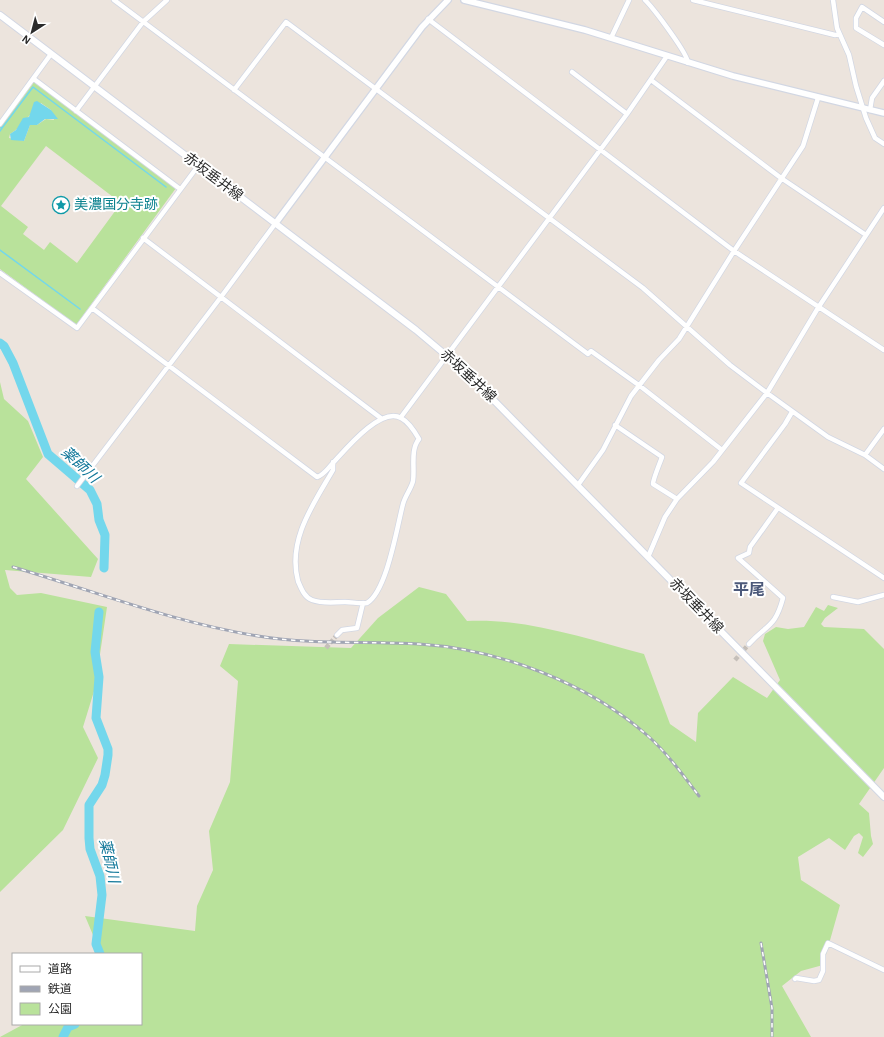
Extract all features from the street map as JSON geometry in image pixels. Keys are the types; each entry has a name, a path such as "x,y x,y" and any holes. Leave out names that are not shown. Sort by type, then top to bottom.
{"main road":[{"name":"赤坂垂井線","path":"0,14 94,87 416,330 466,372 884,797"}],"street":[{"path":"114,0 497,287 588,354 591,351 640,386 722,450"},
{"path":"76,111 143,22 166,0"},
{"path":"77,486 170,366 428,19 448,0"},
{"path":"466,0 611,38 688,63 818,98 884,113"},
{"path":"611,38 629,0"},
{"path":"694,0 835,35 839,34"},
{"path":"833,0 834,14 839,34 849,55 863,108 873,135 884,144"},
{"path":"648,1 663,20 677,44 688,58 688,63"},
{"path":"884,22 862,7 856,18 856,28 884,45"},
{"path":"428,19 601,148 734,251 818,308 884,350"},
{"path":"234,90 286,22 660,301 687,328 730,365 792,412 828,437 865,455 884,469"},
{"path":"0,124 51,54"},
{"path":"92,308 317,477 322,474 360,434 373,423 382,419 401,417 627,114 668,56"},
{"path":"572,72 627,114"},
{"path":"34,79 180,189"},
{"path":"651,80 782,178 866,235"},
{"path":"870,110 872,98 884,81"},
{"path":"578,485 604,450 624,407 658,360 679,339 687,328 734,251 807,139 818,98"},
{"path":"0,273 77,328 198,166"},
{"path":"648,557 665,517 677,499 713,462 767,393 818,308 884,208"},
{"path":"143,238 382,419"},
{"path":"792,412 785,424 741,482 884,578"},
{"path":"333,462 333,470 307,516 298,541 296,557 298,578 304,594 312,600 326,603 347,602 363,604 372,600 380,587 398,531 403,503 412,484 414,451 419,439 401,417"},
{"path":"615,425 662,457 658,472 653,480 653,484 677,499"},
{"path":"865,455 884,429"},
{"path":"749,644 759,633 770,626 776,619 783,598 738,558 749,553 750,547 778,508"},
{"path":"833,597 858,602 884,595"},
{"path":"337,635 342,630 357,628 363,604"},
{"path":"795,979 819,980 823,971 822,954 828,943 884,970"}],"green space":[{"path":"34,82 176,188 76,325 0,269 0,128","holes":["41,103 51,110 54,120 46,119 37,125 30,125 24,141 9,138 10,134 21,125","46,146 121,203 77,263 50,242 44,250 23,234 28,227 1,206"]},
{"path":"0,382 4,399 28,421 43,457 26,479 98,559 91,577 5,570 10,588 17,595 41,593 107,607 95,688 83,727 98,758 63,830 0,892"},
{"path":"419,587 446,594 467,621 489,621 534,626 644,654 670,724 696,742 698,713 733,677 767,698 780,680 763,641 765,634 776,627 788,629 804,627 816,607 824,611 828,605 838,608 825,618 821,624 824,627 864,629 884,649 884,768 859,804 869,813 873,844 863,857 858,853 863,837 859,833 854,836 845,850 829,838 798,857 801,880 840,905 823,965 801,971 782,986 811,1037 0,1037 22,1025 142,1025 142,953 101,953 85,916 195,931 197,906 213,870 209,831 230,782 238,681 220,666 229,644 351,648 378,618"}],"water":[{"path":"37,101 51,110 58,119 45,119 37,125 30,125 24,141 11,140 10,134 16,130 23,118 29,117 34,102"}],"waterway":[{"path":"2,128 33,87 166,187"},
{"path":"0,127 2,128 0,131"},
{"path":"0,250 80,309"},
{"name":"薬師川","path":"0,343 4,346 13,363 48,454 90,490 97,504 99,520 105,535 104,568"},
{"name":"薬師川","path":"99,612 95,652 99,677 96,718 108,749 108,755 102,785 89,805 89,838 90,849 100,876 102,895 96,944 100,953"},
{"name":"薬師川","path":"63,1037 68,1027 73,1025"}],"tunnel":[{"path":"326,648 337,635"},
{"path":"735,660 749,644"}],"railway":[{"path":"13,567 165,615 258,636 318,642 419,644 449,647 511,661 570,685 598,700 624,717 648,736 662,750 699,796"},
{"path":"761,943 772,1008 772,1037"}],"place":[{"name":"美濃国分寺跡","path":"61,205"}],"district":[{"name":"平尾","path":"749,590"}]}
